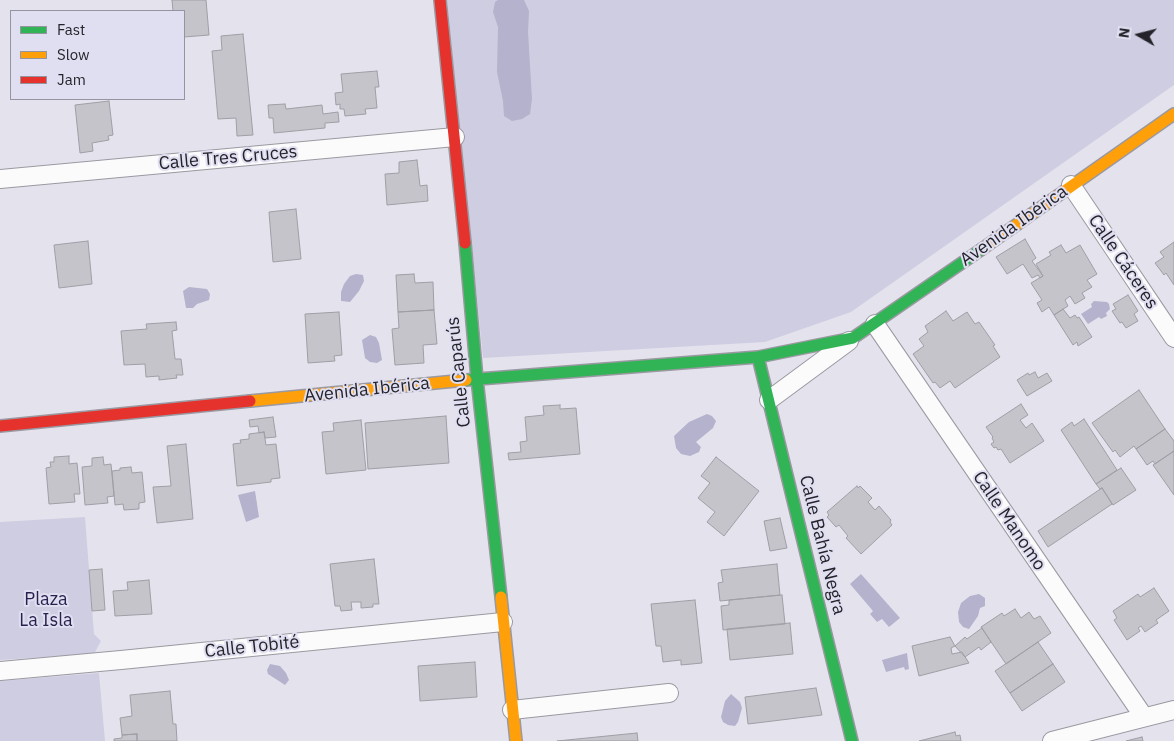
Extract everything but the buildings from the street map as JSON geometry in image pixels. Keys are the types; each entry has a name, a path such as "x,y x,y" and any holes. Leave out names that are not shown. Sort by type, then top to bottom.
{"street":[{"name":"Calle Caparús","path":"440,0 455,137 477,379 516,741"},
{"name":"Avenida Ibérica","path":"769,400 853,338 1174,114"},
{"name":"Calle Tres Cruces","path":"0,179 455,137"},
{"name":"Calle Cáceres","path":"1071,186 1174,338"},
{"name":"Calle Manomo","path":"875,324 1144,717"},
{"name":"Avenida Ibérica","path":"0,426 477,379 758,357 853,338"},
{"name":"Calle Bahía Negra","path":"758,357 852,741"},
{"name":"Calle Tobité","path":"0,671 503,622"},
{"path":"512,710 669,693"},
{"path":"1052,741 1174,710"}],"green space":[{"path":"447,0 1174,0 1174,85 851,312 765,342 483,358"},
{"name":"Plaza La Isla","path":"85,517 94,634 101,641 94,654 0,660 0,522"},
{"path":"99,673 105,741 0,741 0,681"}],"shaded area":[{"path":"498,0 524,0 529,11 528,32 532,99 530,114 522,119 512,121 504,116 497,72 498,27 493,12 495,2"},
{"path":"356,274 363,275 364,281 359,291 350,302 341,301 341,292 344,284 350,276"},
{"path":"189,287 207,289 210,294 209,300 197,304 193,308 186,308 183,291"},
{"path":"1094,301 1107,302 1110,309 1106,313 1107,316 1101,319 1099,317 1088,324 1081,314 1092,307 1091,304"},
{"path":"370,335 376,337 379,343 382,360 377,363 370,362 365,358 362,340"},
{"path":"707,414 716,421 713,428 696,442 701,447 699,452 690,456 681,454 676,448 674,436 689,422"},
{"path":"255,491 259,517 246,522 238,495"},
{"path":"861,574 900,618 889,627 882,619 877,622 870,614 873,611 850,584"},
{"path":"979,594 985,598 985,606 980,608 978,616 969,629 963,627 959,622 958,612 961,603 970,596"},
{"path":"907,653 909,669 905,670 904,667 886,672 882,660"},
{"path":"270,664 280,666 286,673 289,680 285,685 268,674 267,670"},
{"path":"731,694 740,702 742,708 735,726 723,722 721,717 725,701"}],"traffic: fast":[{"path":"465,243 477,379 501,597"},
{"path":"466,380 758,357 853,338 982,249"},
{"path":"758,357 852,741"}],"traffic: slow":[{"path":"982,249 1174,114"},
{"path":"250,401 466,380"},
{"path":"501,597 516,741"}],"traffic: jam":[{"path":"440,0 465,243"},
{"path":"0,426 250,401"}]}
